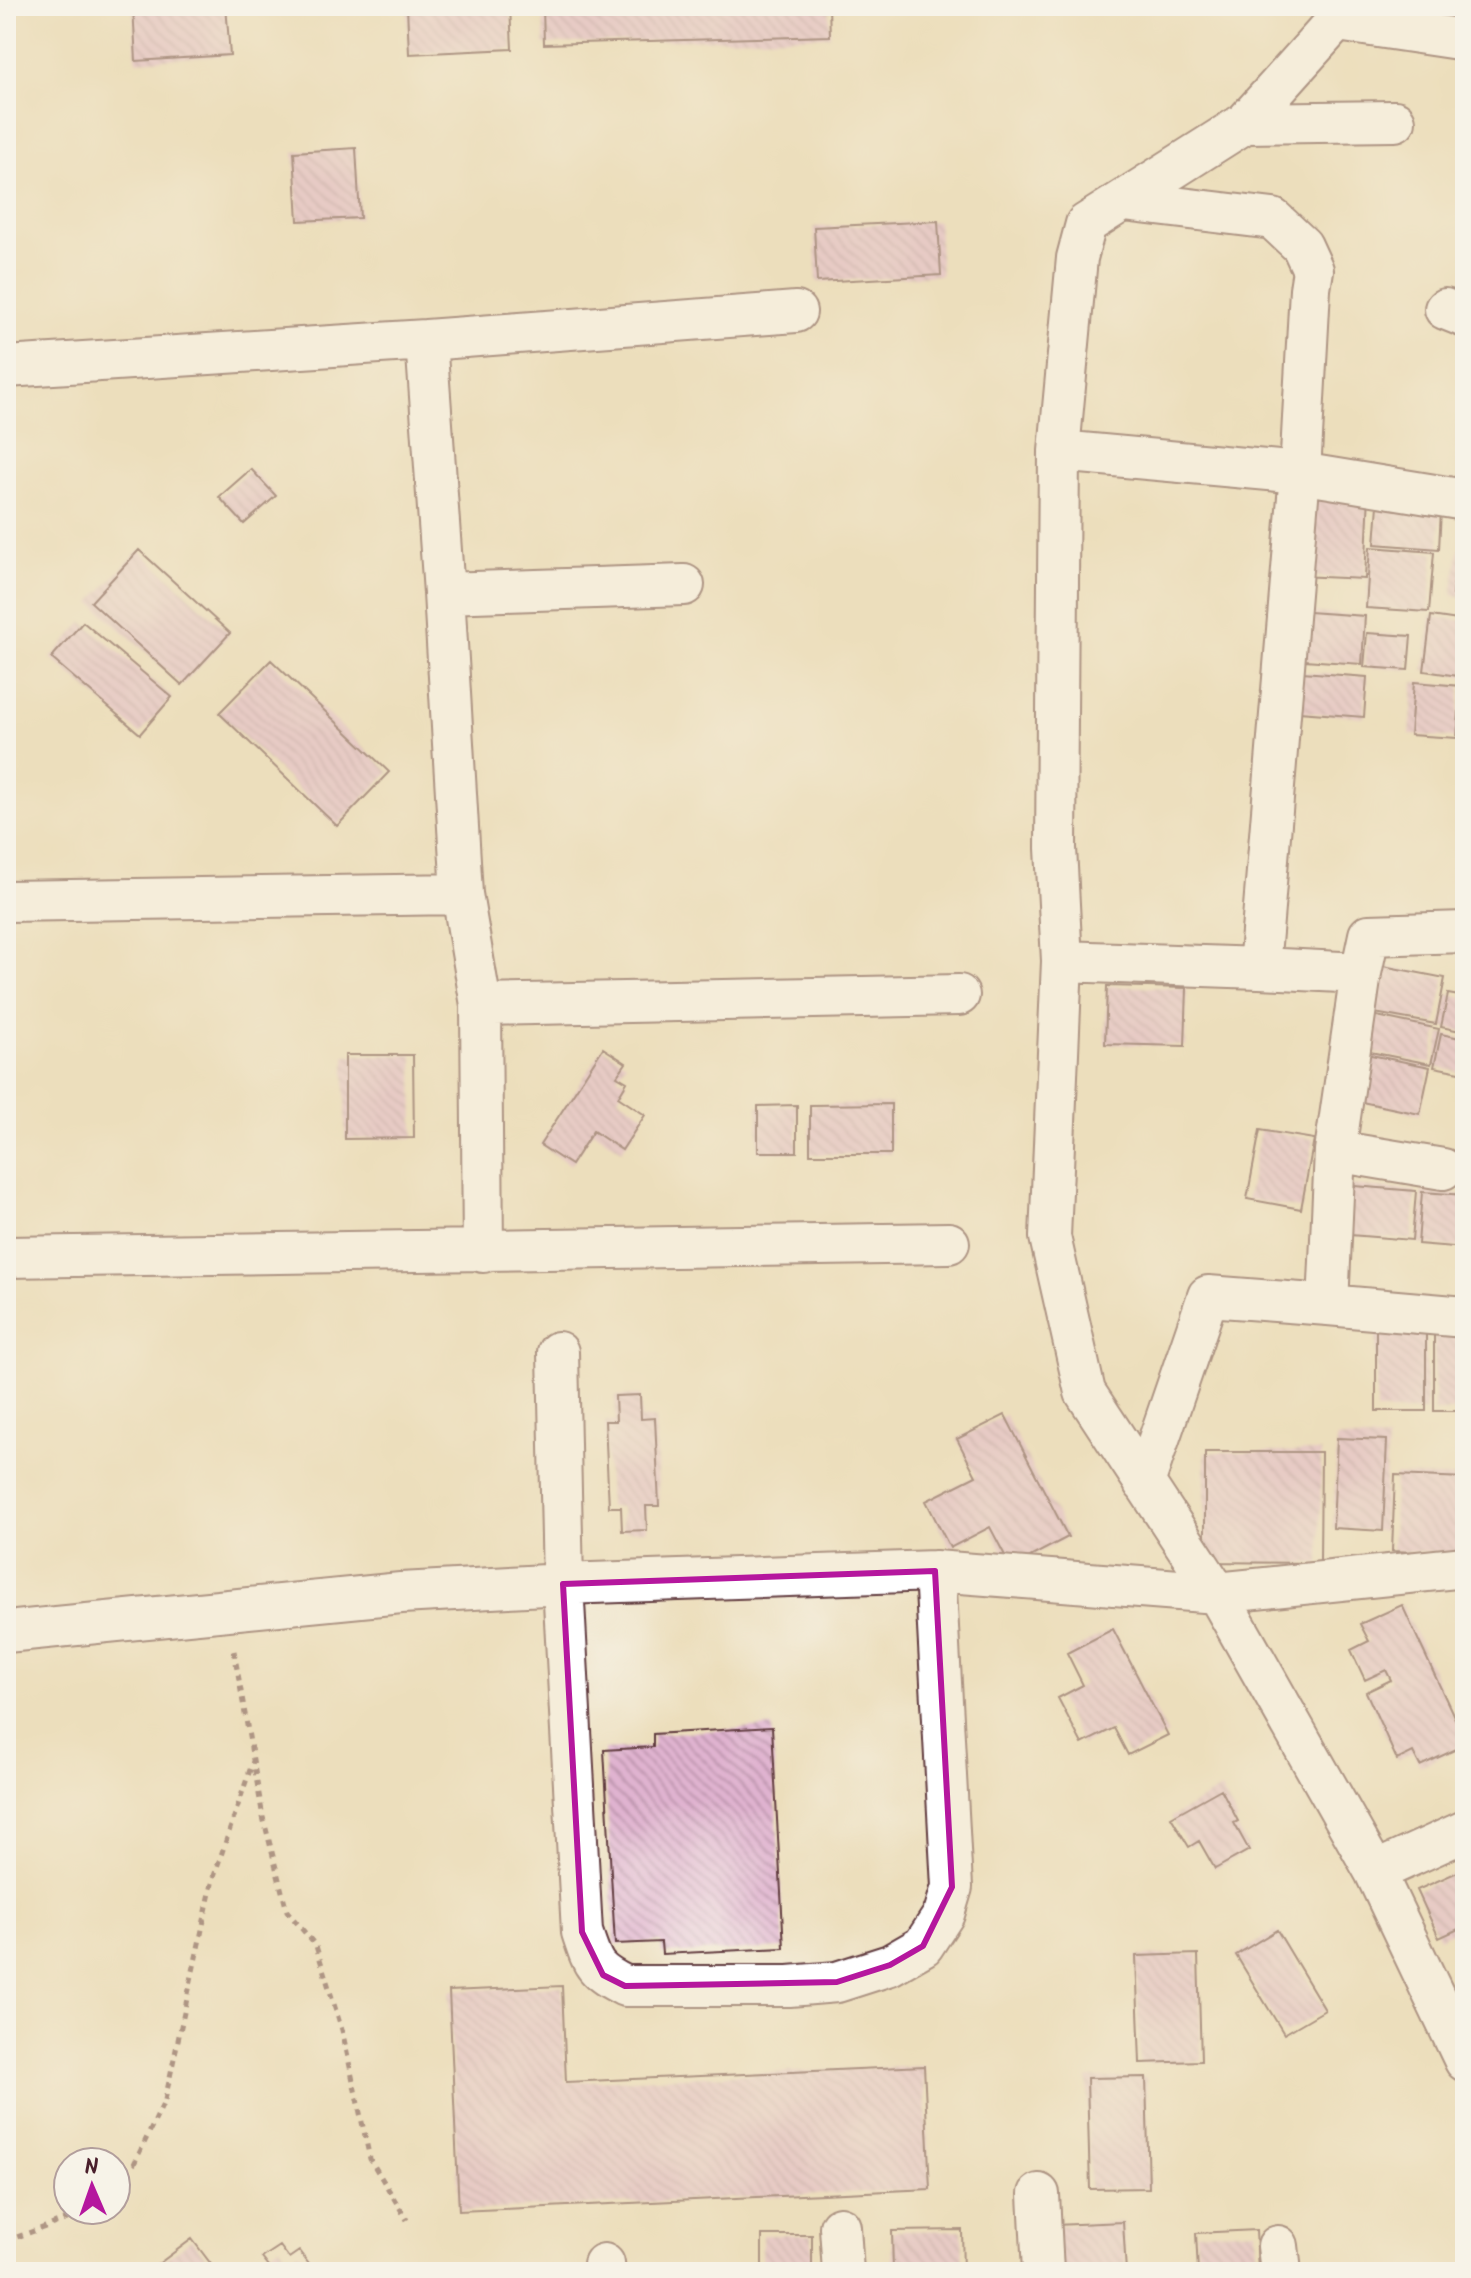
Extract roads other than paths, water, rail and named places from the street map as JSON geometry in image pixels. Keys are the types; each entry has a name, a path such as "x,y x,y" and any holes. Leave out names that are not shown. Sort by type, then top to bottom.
{"street":[{"path":"1465,40 1344,14 1245,123 1086,224 1077,258 1059,451 1056,848 1062,961 1050,1237 1085,1392 1217,1593 1375,1872 1465,2061"},
{"path":"1245,123 1395,121"},
{"path":"1124,201 1273,219 1302,246 1313,270 1300,473 1259,968"},
{"path":"6,367 796,312"},
{"path":"426,340 462,894 481,1005 483,1252"},
{"path":"1059,451 1300,473 1465,500"},
{"path":"444,593 684,585"},
{"path":"6,901 462,894"},
{"path":"1328,1305 1335,1151 1369,935 1465,932"},
{"path":"1062,961 1361,973"},
{"path":"481,1005 959,995"},
{"path":"1335,1151 1443,1169"},
{"path":"6,1257 949,1243"},
{"path":"1144,1483 1208,1296 1465,1317"},
{"path":"558,1352 563,1584 582,1932 592,1962 603,1975 625,1986 789,1986 837,1982 890,1965 923,1946 944,1914 952,1887 935,1571"},
{"path":"6,1632 401,1593 563,1584 935,1571 1217,1593 1465,1567"},
{"path":"1375,1872 1465,1831"},
{"path":"1039,2194 1043,2272"},
{"path":"840,2227 843,2272"}]}
